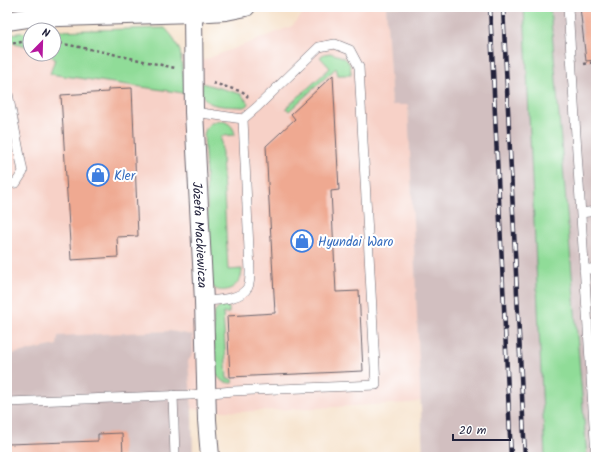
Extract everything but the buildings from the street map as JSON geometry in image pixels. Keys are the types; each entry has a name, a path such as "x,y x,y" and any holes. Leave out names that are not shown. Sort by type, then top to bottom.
{"street":[{"path":"7,21 27,18 193,13 226,11 246,7"},
{"name":"Józefa Mackiewicza","path":"193,13 194,112 204,301 207,420 210,457"}],"lane":[{"path":"568,7 584,270 592,331 596,451"},
{"path":"7,402 376,385 359,67 350,50 335,44 319,47 243,119 194,112"},
{"path":"7,88 23,172 16,183 7,184"},
{"path":"204,301 222,300 240,295 248,287 250,271 243,119"},
{"path":"581,212 596,211"},
{"path":"584,270 596,268"},
{"path":"173,395 175,457"}],"path":[{"path":"7,44 22,43"},
{"path":"62,44 184,70 203,80 243,92 257,107"}],"shaded area":[{"path":"309,7 386,7 392,105 408,105 421,401 410,403 240,412 192,409 188,361 193,335 170,331 58,337 57,345 7,355 7,40 22,38 22,62 62,62 62,39 204,60 292,26"},
{"path":"386,7 596,7 596,457 423,457 408,105 392,105"},
{"path":"170,331 193,335 193,354 188,361 192,409 193,457 7,457 7,355 57,345 58,336"}],"green space":[{"path":"524,7 550,7 587,457 545,457"},
{"path":"165,28 172,36 180,51 186,94 50,74 54,62 62,62 62,31"},
{"path":"22,33 22,45 7,41 7,34"},
{"path":"330,53 346,59 350,65 351,75 338,75 336,68 289,111 286,108 330,68 320,57 324,54"},
{"path":"202,83 241,94 249,104 243,107 212,104 203,96"},
{"path":"223,121 232,126 235,135 221,136 228,270 242,269 242,274 232,288 217,290 211,285 204,135 208,125"},
{"path":"224,306 229,308 229,313 223,313 227,379 232,379 233,383 221,380 217,376 215,370 213,319 216,310"}],"railway":[{"path":"490,7 511,457"},
{"path":"503,7 525,457"}],"place":[{"name":"Kler","path":"98,175"},
{"name":"Hyundai Waro","path":"302,241"}]}
